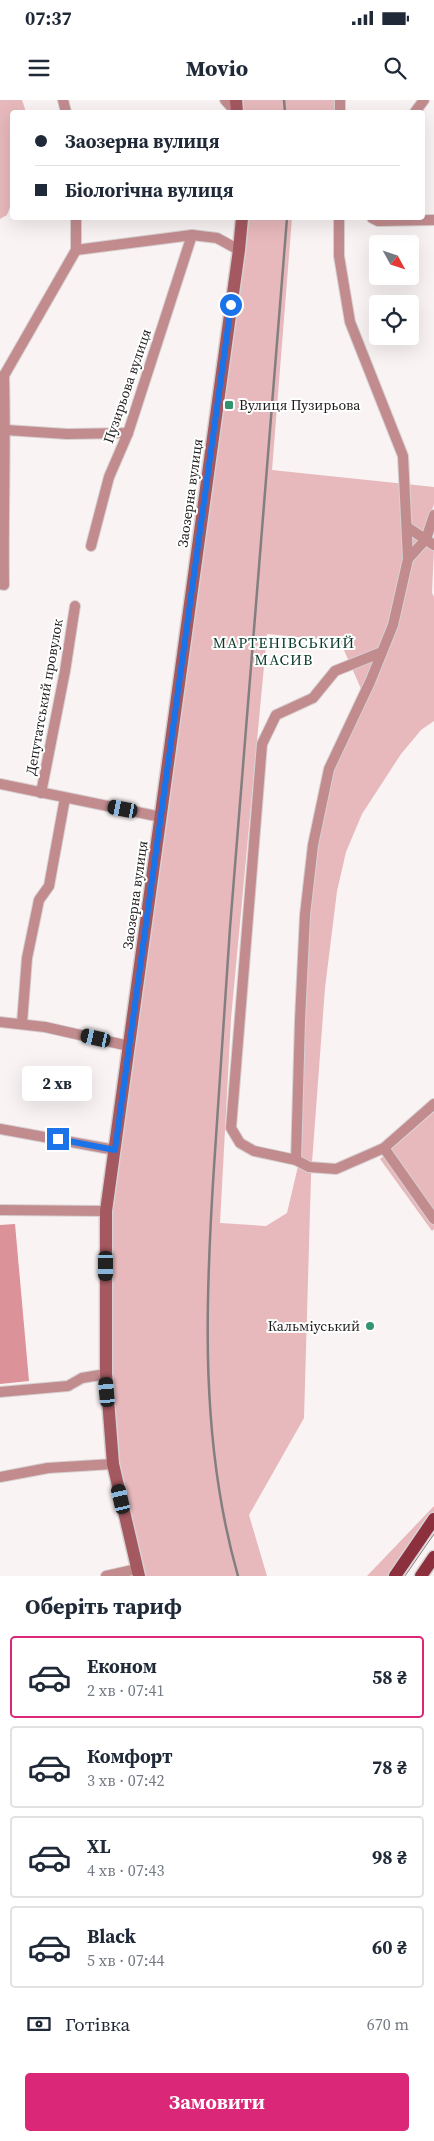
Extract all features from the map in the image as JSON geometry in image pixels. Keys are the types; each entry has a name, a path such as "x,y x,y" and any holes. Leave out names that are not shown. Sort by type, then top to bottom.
{"main road":[{"path":"395,1576 434,1519"},
{"path":"421,1576 434,1556"}],"street":[{"path":"224,100 235,110"},
{"path":"0,584 4,585 2,501 6,430 2,379 76,250 76,220"},
{"name":"Заозерна вулиця","path":"138,1572 113,1464 106,1374 106,1212 242,220"},
{"path":"296,1160 300,1020 306,916 313,845 329,769 393,625 408,559 403,456 350,322 339,256 339,220"},
{"path":"376,220 434,220"},
{"path":"76,250 192,235 217,238 239,250"},
{"name":"Пузирьова вулиця","path":"91,546 109,476 128,433 192,235"},
{"path":"6,430 67,434 128,433"},
{"path":"408,559 430,542 434,515"},
{"path":"407,527 430,542"},
{"name":"Депутатський провулок","path":"41,793 65,671 74,606"},
{"path":"382,652 335,672 313,698 276,715 262,744 231,1128 240,1143 254,1151 296,1160 310,1167 336,1169 384,1148 434,1104"},
{"path":"0,784 161,817"},
{"path":"22,1023 27,958 39,900 50,886 66,798"},
{"path":"0,1022 45,1027 129,1046"},
{"path":"0,1129 115,1150"},
{"path":"384,1148 434,1218"},
{"path":"0,1210 106,1212"},
{"path":"0,1392 68,1386 82,1378 106,1374"},
{"path":"0,1477 48,1468 113,1464"},
{"path":"106,1576 138,1572"}],"shaded area":[{"path":"0,100 22,100 25,110 10,110 10,207 7,215 0,219"},
{"path":"236,100 338,100 338,110 237,110"},
{"path":"242,220 292,220 272,470 434,487 434,504 422,539 434,548 432,593 434,597 434,721 421,730 401,754 362,814 346,852 337,891 325,988 311,1176 304,1418 249,1515 267,1576 139,1576 113,1464 106,1211","holes":["267,634 340,641 365,698 331,770 316,845 308,916 299,1162 287,1213 266,1226 220,1223 231,1019"]},
{"path":"434,1112 434,1229 432,1231 380,1159"},
{"path":"15,1224 29,1381 0,1384 0,1225"},
{"path":"434,1506 434,1512 390,1576 367,1576"}],"tram line":[{"path":"405,1576 434,1534"}],"railway":[{"path":"284,100 285,110"},
{"path":"238,1576 226,1526 211,1424 208,1373 209,1270 230,928 287,220"}],"place":[{"name":"Вулиця Пузирьова","path":"229,405"},
{"name":"Кальміуський","path":"370,1326"}],"district":[{"name":"МАРТЕНІВСЬКИЙ МАСИВ","path":"284,650"}],"route":[{"path":"58,1139 115,1150 231,305"}]}
